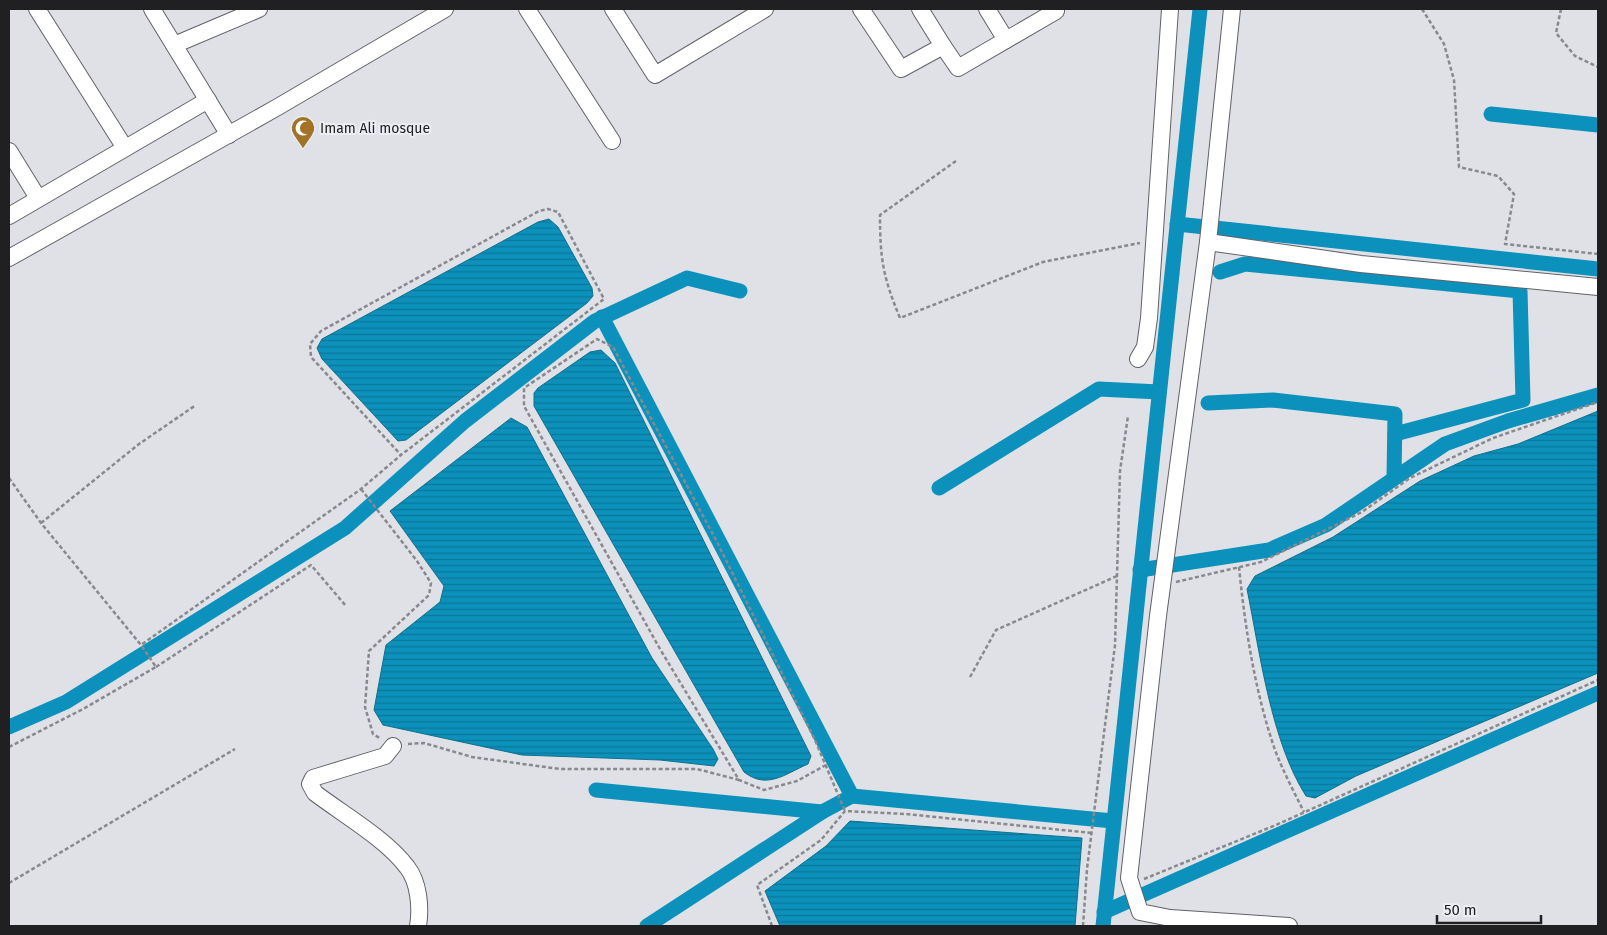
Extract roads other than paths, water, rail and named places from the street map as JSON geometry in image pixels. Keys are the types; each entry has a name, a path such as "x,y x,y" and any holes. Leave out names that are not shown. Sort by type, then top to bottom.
{"street":[{"path":"36,9 125,148"},
{"path":"152,9 229,135"},
{"path":"174,45 259,9"},
{"path":"9,258 229,135 445,9"},
{"path":"528,9 612,141"},
{"path":"613,9 655,75 764,9"},
{"path":"862,9 901,69 943,46"},
{"path":"920,9 958,68 1056,11 1054,9"},
{"path":"987,9 1006,40"},
{"path":"1138,359 1145,347 1149,318 1170,9"},
{"path":"1232,9 1208,242 1162,586 1130,869 1131,884 1140,912 1170,918 1289,926"},
{"path":"9,216 208,100"},
{"path":"9,151 38,198"},
{"path":"1208,242 1361,264 1598,287"},
{"path":"393,746 385,756 313,778 310,784 315,793 392,850 408,868 416,884 420,917 418,926"}],"water":[{"path":"549,219 558,227 592,288 593,296 587,303 406,440 398,441 322,359 317,348 322,339 538,222"},
{"path":"601,350 615,363 811,756 808,764 784,776 776,779 760,780 744,772 534,406 534,393 538,388 590,352"},
{"path":"1598,411 1598,673 1356,776 1315,798 1306,796 1294,774 1284,749 1268,696 1247,589 1255,576 1333,537 1420,481 1474,456 1518,444"},
{"path":"511,418 527,427 652,658 713,749 718,759 714,766 660,760 522,755 383,725 374,710 386,645 440,602 444,586 390,511"},
{"path":"850,821 1082,838 1075,926 780,926 765,891 826,846"}],"waterway":[{"path":"1103,926 1200,9"},
{"path":"1491,114 1598,125"},
{"path":"1177,224 1598,269"},
{"path":"1220,272 1245,264 1520,291 1523,400 1395,434"},
{"path":"9,727 66,702 345,528 465,421 595,321 687,278 740,291"},
{"path":"602,317 852,796 1113,821"},
{"path":"939,488 1099,389 1159,392"},
{"path":"1140,570 1269,550 1326,525 1445,444 1508,421 1598,395"},
{"path":"1208,403 1273,400 1395,414 1394,478"},
{"path":"1104,912 1598,693"},
{"path":"596,790 822,812 852,796"},
{"path":"647,926 822,812"}],"place":[{"name":"Imam Ali mosque","path":"303,149"}]}
